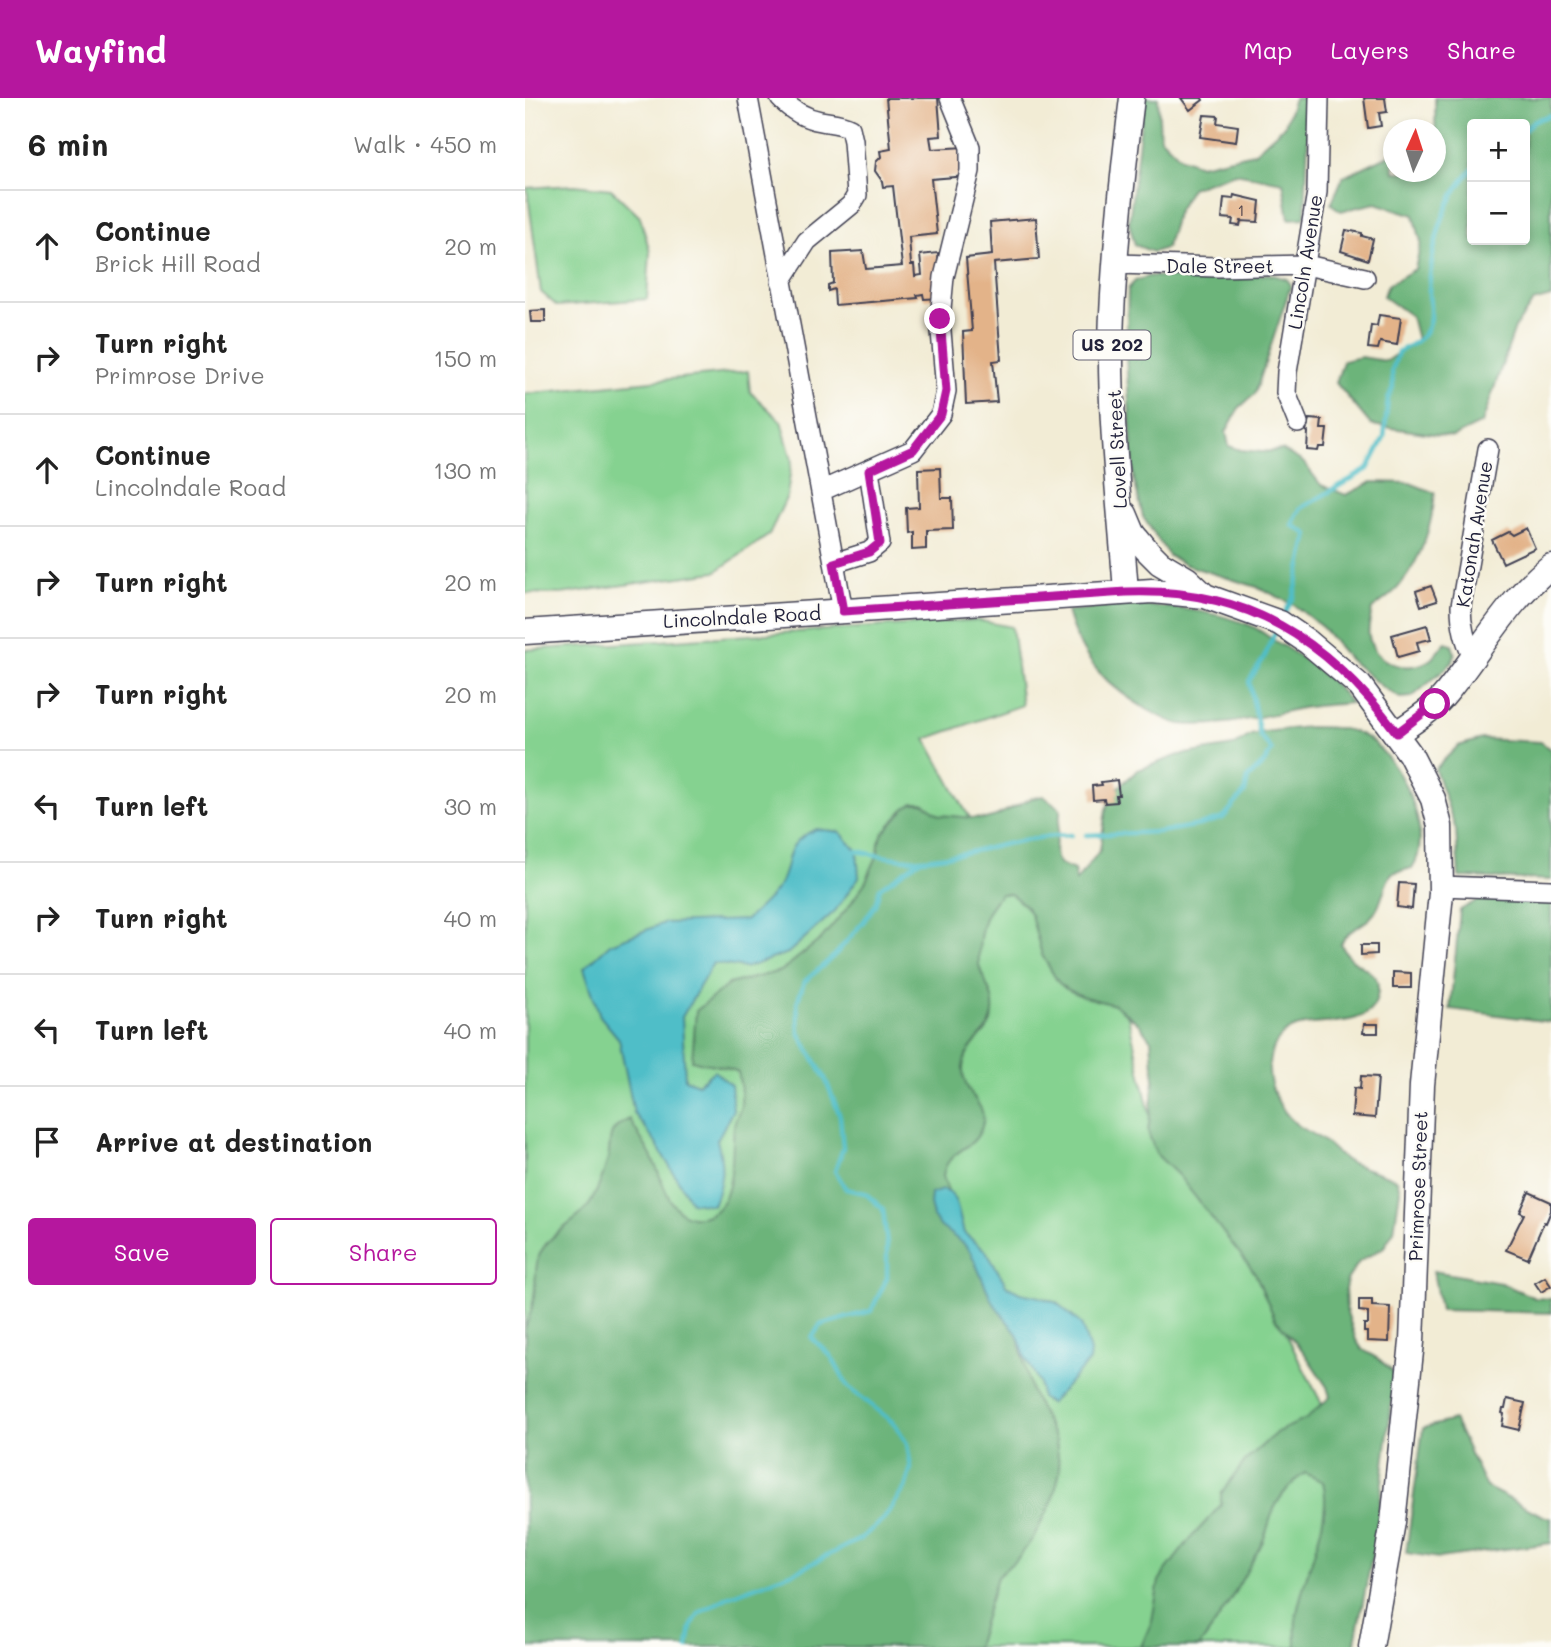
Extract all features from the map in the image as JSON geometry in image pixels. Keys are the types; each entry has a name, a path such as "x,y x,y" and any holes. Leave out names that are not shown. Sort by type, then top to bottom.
{"main road":[{"name":"Lovell Street","path":"1126,592 1111,342 1122,179 1132,98"},
{"path":"1119,488 1133,533 1146,550 1160,563 1187,579 1205,596"},
{"path":"1397,733 1447,693 1521,596 1551,566"},
{"name":"Lincolndale Road","path":"525,632 1126,592 1152,591 1205,596"},
{"name":"Primrose Street","path":"1205,596 1280,623 1308,642 1360,687 1397,733 1410,754 1433,799 1440,826 1441,886 1422,1085 1412,1342 1393,1522 1371,1647"}],"street":[{"path":"748,98 843,611"},
{"path":"780,98 791,110 816,120 843,124 850,128 857,195 851,205 807,241 781,281"},
{"path":"821,491 913,450 941,414 946,391 940,319 944,276 971,171 970,147 950,98"},
{"name":"Lincoln Avenue","path":"1298,423 1286,393 1287,372 1317,191 1319,98"},
{"name":"Dale Street","path":"1117,264 1217,267 1306,265 1365,278"},
{"name":"Katonah Avenue","path":"1473,658 1464,639 1461,606 1488,449"},
{"path":"834,563 869,552 880,543 869,470"},
{"path":"1441,886 1551,890"}],"green space":[{"path":"1144,98 1158,98 1160,137 1181,158 1200,165 1254,153 1285,125 1294,98 1307,98 1309,106 1305,218 1289,219 1283,182 1235,173 1191,188 1178,210 1166,248 1153,252 1135,245 1129,223"},
{"path":"1435,98 1551,98 1551,297 1533,302 1515,328 1482,423 1453,437 1371,425 1336,383 1343,361 1361,357 1386,361 1417,340 1411,316 1383,296 1388,285 1415,269 1421,242 1414,215 1376,203 1341,211 1331,204 1343,177 1383,158 1383,182 1446,182 1446,119 1435,119"},
{"path":"574,185 611,189 640,217 650,252 647,299 557,306 541,292 527,188"},
{"path":"1270,274 1287,279 1291,285 1255,394 1239,408 1226,432 1229,446 1262,452 1282,450 1303,462 1321,485 1346,495 1372,482 1410,483 1435,493 1420,552 1398,588 1372,609 1369,627 1372,646 1378,654 1385,660 1403,666 1422,664 1433,657 1446,642 1452,645 1455,654 1452,663 1412,697 1400,698 1381,686 1349,659 1323,628 1294,605 1260,588 1186,565 1169,556 1143,517 1134,479 1126,357 1128,289 1135,281 1149,276 1201,279"},
{"path":"748,371 750,392 781,421 792,460 787,496 769,535 715,572 561,594 525,593 525,394"},
{"path":"1122,605 1202,612 1252,626 1315,667 1351,703 1304,708 1225,723 1195,725 1168,720 1135,702 1097,670 1079,643 1067,611"},
{"path":"976,620 1012,627 1022,705 926,739 965,810 1050,936 1128,1016 1157,1147 1244,1239 1293,1348 1338,1435 1337,1647 525,1647 525,650"},
{"path":"1307,727 1348,730 1374,743 1399,774 1416,814 1420,834 1418,853 1412,868 1392,873 1374,913 1350,932 1341,944 1346,953 1377,981 1376,1001 1370,1010 1350,1020 1310,1024 1289,1030 1277,1041 1269,1062 1273,1090 1290,1118 1347,1161 1397,1180 1400,1190 1394,1231 1384,1247 1359,1262 1347,1280 1345,1289 1346,1309 1356,1340 1362,1349 1380,1360 1395,1374 1375,1541 1354,1647 1296,1647 1299,1604 1320,1531 1325,1497 1323,1482 1305,1473 1277,1503 1261,1545 1224,1610 1199,1647 1141,1647 1152,1621 1159,1581 1191,1538 1221,1505 1221,1494 1245,1461 1277,1432 1306,1419 1330,1397 1327,1387 1303,1351 1275,1319 1255,1273 1178,1175 1156,1154 1148,1132 1154,1080 1151,1040 1138,1023 1115,1005 1084,997 1058,982 1042,955 1031,915 1026,907 1011,894 1001,894 987,914 980,943 979,965 991,995 993,1014 987,1029 964,1060 963,1069 966,1085 981,1110 983,1123 974,1140 950,1160 943,1176 965,1244 975,1250 1016,1327 1031,1391 1056,1441 1060,1472 1052,1502 1033,1538 1020,1556 997,1577 976,1647 525,1647 525,1329 534,1298 538,1260 550,1240 579,1216 591,1202 609,1155 612,1132 630,1119 676,1208 692,1217 705,1216 717,1209 724,1200 731,1176 734,1126 741,1105 740,1084 738,1072 692,1060 696,1011 729,984 781,971 821,939 866,881 878,854 883,833 904,809 913,803 923,803 940,815 985,819 1032,798 1043,796 1060,808 1056,858 1060,864 1074,870 1076,881 1100,850 1106,809 1114,791 1138,770 1179,755 1233,746 1251,735"},
{"path":"1482,739 1541,742 1551,750 1551,880 1459,877 1456,830 1435,769 1458,746"},
{"path":"1478,900 1551,904 1551,1022 1450,1009 1460,910"},
{"path":"1433,1271 1501,1283 1535,1298 1551,1299 1551,1313 1440,1310"},
{"path":"1454,1420 1486,1487 1545,1517 1551,1517 1551,1543 1439,1558 1406,1553 1423,1428"}],"water":[{"path":"816,829 840,832 857,851 859,877 835,911 788,953 745,968 713,963 682,1017 685,1079 698,1084 714,1071 731,1085 733,1110 717,1140 721,1173 713,1205 691,1202 652,1137 634,1113 619,1039 600,1016 584,968 610,944 664,923 746,920 778,887 796,842"},
{"path":"942,1190 951,1193 956,1202 964,1233 986,1251 1007,1286 1020,1293 1057,1303 1081,1324 1090,1351 1089,1361 1050,1404 1041,1398 1039,1382 1025,1357 1017,1334 992,1301 971,1253 933,1217 931,1194"}],"building":[{"path":"886,98 938,98 941,136 930,137 932,149 965,147 967,176 931,179 937,234 909,237 911,265 914,265 915,276 922,275 920,255 938,253 941,298 924,299 923,294 917,295 918,298 835,305 834,289 828,291 828,285 833,283 832,253 863,251 866,269 902,266 893,186 883,187 875,171 876,162 881,157 880,151 891,149"},
{"path":"1181,98 1202,98 1203,100 1190,110"},
{"path":"1364,98 1385,98 1387,112 1379,113 1381,126 1368,128"},
{"path":"1204,115 1218,116 1217,123 1238,126 1236,142 1200,137"},
{"path":"1234,195 1260,201 1258,222 1241,221 1240,226 1232,225 1233,219 1222,218 1224,198 1233,199"},
{"path":"1036,218 1039,259 994,263 1001,360 993,361 997,402 966,404 963,332 972,331 966,258 992,255 990,222"},
{"path":"1346,230 1362,233 1362,236 1373,239 1368,260 1341,251"},
{"path":"545,310 545,322 531,322 530,311"},
{"path":"1379,315 1401,318 1397,345 1380,342 1378,349 1368,348 1371,325 1377,326"},
{"path":"1309,419 1322,420 1321,429 1327,429 1325,447 1319,447 1318,451 1307,450 1306,431"},
{"path":"940,468 941,498 952,498 953,530 926,531 926,549 912,550 912,532 907,533 906,508 919,507 918,469"},
{"path":"1526,528 1535,548 1503,563 1492,540 1508,532 1512,535"},
{"path":"1431,586 1437,601 1421,606 1416,591"},
{"path":"1427,625 1431,639 1417,642 1419,651 1398,657 1392,635"},
{"path":"1117,780 1117,802 1093,800 1092,786"},
{"path":"1399,883 1414,884 1412,909 1397,907"},
{"path":"1361,945 1377,945 1377,954 1361,955"},
{"path":"1393,972 1411,973 1411,988 1393,988"},
{"path":"1364,1024 1378,1024 1378,1033 1363,1033"},
{"path":"1361,1076 1378,1077 1375,1118 1352,1116 1354,1088 1360,1089"},
{"path":"1529,1192 1551,1202 1551,1211 1528,1259 1506,1250 1524,1214 1520,1212"},
{"path":"1545,1277 1551,1286 1541,1292 1535,1283"},
{"path":"1359,1300 1372,1300 1372,1306 1390,1307 1389,1342 1367,1341 1364,1324 1368,1324 1368,1312 1359,1311"},
{"path":"1507,1399 1525,1403 1519,1430 1502,1426 1502,1413"}],"waterway":[{"path":"1530,124 1551,115"},
{"path":"1283,616 1294,597 1308,534 1292,525 1300,509 1368,469 1384,438 1388,399 1393,387 1392,371 1398,352 1417,341 1427,329 1432,259 1440,226 1453,196 1467,176"},
{"path":"1086,835 1159,832 1223,818 1245,792 1248,778 1264,763 1272,750 1260,736 1249,681 1264,658 1276,630"},
{"path":"857,851 921,859 1071,835"},
{"path":"688,1647 691,1627 699,1613 730,1596 799,1570 860,1539 883,1520 905,1488 911,1468 907,1444 895,1424 848,1387 831,1356 812,1338 820,1325 871,1311 887,1278 887,1245 883,1209 865,1193 846,1189 835,1171 843,1148 840,1116 825,1078 799,1033 797,1003 804,982 835,955 864,921 875,905 880,888 921,859"}],"route":[{"path":"940,319 946,391 941,414 913,450 869,470 880,543 869,552 834,563 843,611 1126,592 1152,591 1205,596 1289,628 1360,687 1397,733 1435,704"}]}
